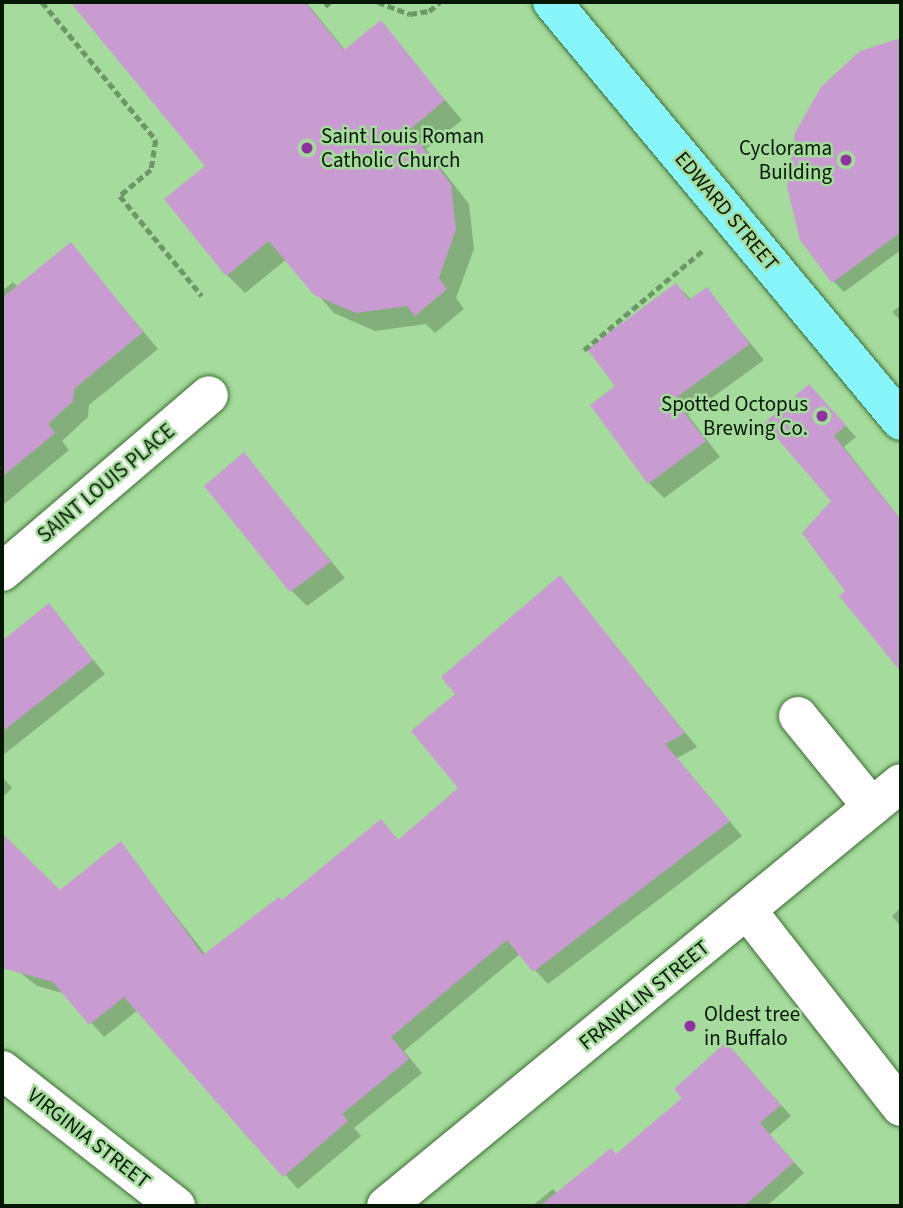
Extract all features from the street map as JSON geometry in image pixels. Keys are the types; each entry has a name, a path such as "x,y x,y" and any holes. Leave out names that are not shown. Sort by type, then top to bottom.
{"main road":[{"name":"EDWARD STREET","path":"552,2 901,421"}],"street":[{"name":"SAINT LOUIS PLACE","path":"2,572 209,395"},
{"path":"799,716 872,807"},
{"name":"FRANKLIN STREET","path":"386,1206 901,783"},
{"path":"747,909 901,1107"},
{"name":"VIRGINIA STREET","path":"5,1079 176,1206"}],"path":[{"path":"43,2 156,140 151,170 120,196 202,296"},
{"path":"378,2 410,14 429,11 440,2"},
{"path":"584,350 736,222"}],"building":[{"name":"Saint Louis Roman Catholic Church","path":"70,2 305,2 344,50 381,20 445,100 409,130 451,184 456,229 439,278 447,289 415,316 407,306 356,313 314,295 269,241 226,276 164,199 205,166"},
{"name":"Cyclorama Building","path":"901,38 901,232 832,283 800,240 787,187 795,133 821,87 860,51"},
{"path":"71,242 143,332 74,389 73,401 48,424 55,433 2,477 2,298"},
{"path":"676,283 689,300 707,287 750,344 674,399 706,441 648,484 590,405 615,386 587,349"},
{"path":"809,384 846,425 834,436 901,520 901,672 839,596 845,591 802,533 831,501 764,423"},
{"path":"244,452 331,562 290,592 204,486"},
{"path":"560,575 685,733 665,744 730,821 533,972 507,940 391,1037 409,1059 342,1114 348,1121 283,1177 124,997 89,1025 53,982 2,968 2,833 60,890 121,841 203,955 279,897 282,900 381,819 398,840 458,788 411,731 455,694 441,677"},
{"path":"49,603 93,660 2,732 2,641"},
{"path":"726,1042 781,1105 760,1123 794,1162 744,1206 540,1206 611,1148 616,1154 682,1098 674,1089"}],"place":[{"name":"Saint Louis Roman Catholic Church","path":"307,148"},
{"name":"Cyclorama Building","path":"846,160"},
{"name":"Spotted Octopus Brewing Co.","path":"822,416"},
{"name":"Oldest tree in Buffalo","path":"690,1026"}]}
